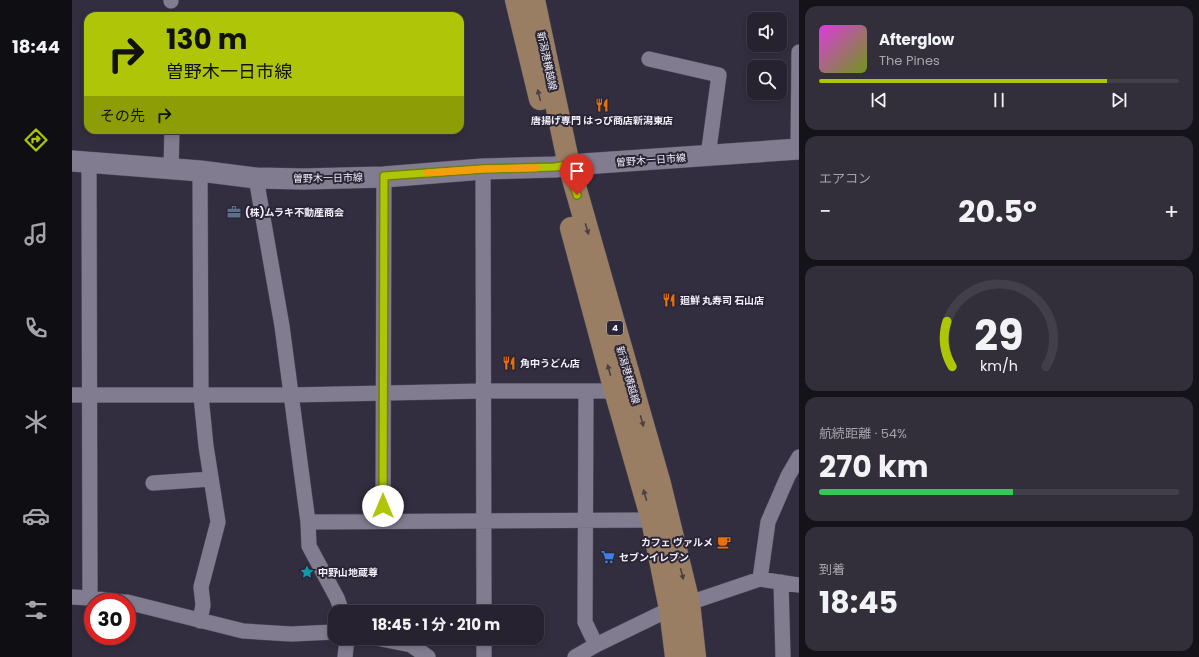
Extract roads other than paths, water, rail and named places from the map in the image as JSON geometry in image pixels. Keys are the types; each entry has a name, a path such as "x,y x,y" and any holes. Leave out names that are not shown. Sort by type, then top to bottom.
{"main road":[{"name":"新潟港横越線","path":"516,0 550,144 562,166 660,484 679,606 676,657"},
{"name":"新潟港横越線","path":"534,0 562,166 615,391 652,520 694,657"},
{"name":"曽野木一日市線","path":"81,162 200,171 256,178 304,179 562,166 798,149"}],"street":[{"path":"798,149 799,52"},
{"path":"649,59 719,75 708,156"},
{"path":"171,169 172,134"},
{"path":"81,162 89,395 90,593"},
{"path":"483,169 484,605"},
{"path":"200,171 201,396 206,446 218,522 202,587 203,605 200,621"},
{"path":"383,522 382,394 384,176"},
{"path":"256,178 282,326 308,522 309,546 340,605"},
{"path":"72,395 201,396 382,394 483,391 615,391"},
{"path":"586,391 586,622 596,645"},
{"path":"760,579 768,522 788,476 799,457"},
{"path":"153,483 211,479"},
{"path":"308,522 652,520"},
{"path":"575,657 596,645 679,606 760,579 799,585"},
{"path":"781,582 783,657"},
{"path":"72,597 84,598"},
{"path":"136,604 242,632 291,634 328,632"},
{"path":"345,657 346,645"},
{"path":"407,645 411,646 428,657"},
{"path":"484,645 484,657"}],"place":[{"name":"唐揚げ専門 はっぴ商店新潟東店","path":"602,105"},
{"name":"(株)ムラキ不動産商会","path":"234,212"},
{"name":"廻鮮 丸寿司 石山店","path":"669,300"},
{"name":"角中うどん店","path":"509,363"},
{"name":"カフェ ヴァルメ","path":"724,542"},
{"name":"セブンイレブン","path":"608,557"},
{"name":"中野山地蔵尊","path":"307,572"}]}
